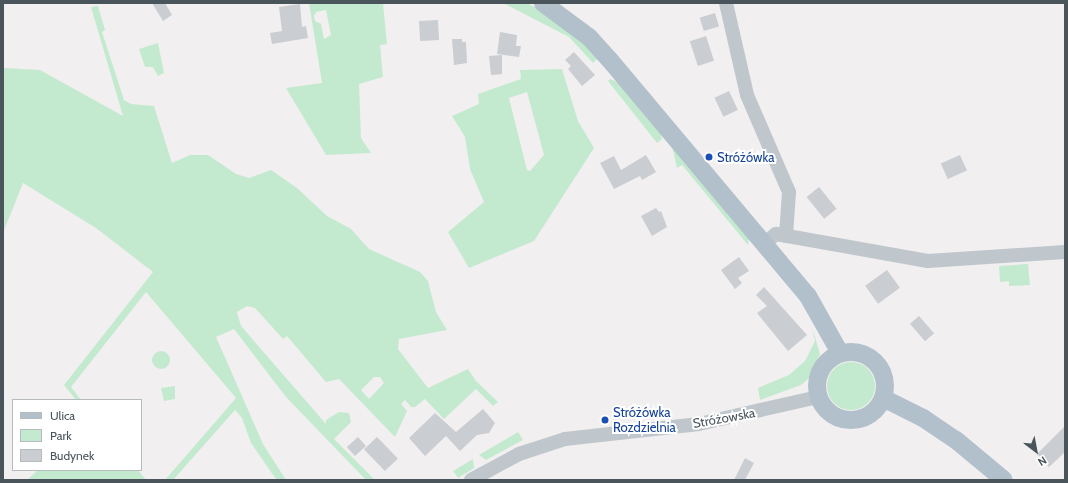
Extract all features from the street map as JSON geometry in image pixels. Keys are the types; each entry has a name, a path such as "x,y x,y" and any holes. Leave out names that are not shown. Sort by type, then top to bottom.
{"main road":[{"path":"543,3 589,37 808,296 840,353"},
{"path":"840,353 865,355 876,362 883,373 883,398 875,410 864,418 850,420 836,417 825,409 818,397 816,383 820,370 828,360 840,353"},
{"path":"883,398 923,418 956,440 1004,480"}],"street":[{"path":"726,3 746,95 789,192 786,236"},
{"path":"764,244 776,234 928,261 1065,252"},
{"name":"Stróżowska","path":"471,480 519,454 565,439 699,424 818,397"}],"green space":[{"path":"309,3 383,3 387,44 380,45 383,77 359,84 361,138 371,153 326,155 286,88 322,83","holes":["326,10 331,35 324,39 321,24 315,21 314,16 316,12"]},
{"path":"503,3 526,3 542,10 592,50 597,59 593,63 569,37"},
{"path":"98,6 105,30 102,32 124,100 131,104 154,106 172,163 190,155 208,155 236,174 249,178 271,170 297,188 327,216 351,229 369,249 420,272 428,281 436,312 447,330 399,339 398,349 428,388 468,369 476,381 498,402 493,406 476,389 444,419 425,399 415,407 411,407 405,400 401,404 407,411 395,437 339,379 326,382 287,336 283,339 255,308 247,306 237,312 241,326 326,424 326,420 339,412 349,413 351,422 334,439 375,480 366,480 286,397 234,329 216,337 263,444 286,480 277,480 273,475 251,443 242,418 235,410 173,480 165,480 236,398 146,292 71,387 80,399 75,399 64,385 153,272 96,228 23,183 3,233 3,68 40,70 123,116 91,7","holes":["374,377 380,377 384,383 369,399 361,390"]},
{"path":"158,43 164,73 158,76 153,67 145,67 139,49"},
{"path":"562,69 578,121 594,148 534,241 469,268 448,232 484,202 470,169 465,137 452,116 479,104 478,94 521,79 520,70","holes":["527,92 544,155 530,171 527,170 509,98"]},
{"path":"610,79 622,84 660,130 662,139 657,143 608,81"},
{"path":"672,146 749,238 748,245 682,165 677,168"},
{"path":"1028,264 1030,285 1009,286 1009,281 1000,282 999,266"},
{"path":"812,327 820,354 808,379 801,385 760,400 758,388 789,375 805,361 815,341"},
{"path":"161,351 167,354 170,360 167,366 161,369 155,366 152,360 155,354"},
{"path":"851,362 860,364 868,369 873,377 875,386 873,395 868,403 860,408 851,410 842,408 834,403 829,395 827,386 829,377 834,369 842,364"},
{"path":"175,386 175,399 164,401 161,388"},
{"path":"518,432 523,440 486,460 479,455"},
{"path":"473,459 474,468 458,478 453,471"},
{"path":"37,471 139,471 146,480 27,480"}],"building":[{"path":"152,3 165,3 172,15 163,21"},
{"path":"300,4 302,27 306,26 308,38 272,44 270,33 282,31 279,7"},
{"path":"715,13 719,26 704,31 700,18"},
{"path":"438,20 439,40 420,41 419,21"},
{"path":"500,32 517,35 516,46 521,46 519,57 497,54"},
{"path":"706,36 714,61 698,66 690,41"},
{"path":"452,39 462,39 462,42 466,42 467,63 454,65"},
{"path":"574,52 595,75 582,86 568,69 571,66 565,60"},
{"path":"502,55 502,74 491,75 489,56"},
{"path":"729,91 738,110 723,117 714,98"},
{"path":"646,155 656,172 642,180 640,176 614,189 600,163 614,156 621,170"},
{"path":"960,155 967,171 948,179 941,164"},
{"path":"819,187 837,209 824,219 807,197"},
{"path":"656,208 659,212 661,211 667,227 652,236 641,216"},
{"path":"739,257 749,271 738,278 742,283 735,289 721,270"},
{"path":"887,270 900,288 878,304 865,286"},
{"path":"764,287 807,335 788,351 757,313 767,306 756,295"},
{"path":"919,316 934,333 925,341 910,324"},
{"path":"483,409 495,423 489,433 477,435 460,451 446,436 425,456 409,438 435,413 456,432"},
{"path":"1065,426 1065,452 1049,467 1037,454"},
{"path":"358,437 366,446 355,456 347,447"},
{"path":"377,437 398,459 385,471 364,450"},
{"path":"745,458 754,463 745,480 734,480"}],"place":[{"name":"Stróżówka","path":"709,157"},
{"name":"Stróżówka Rozdzielnia","path":"605,420"}]}
